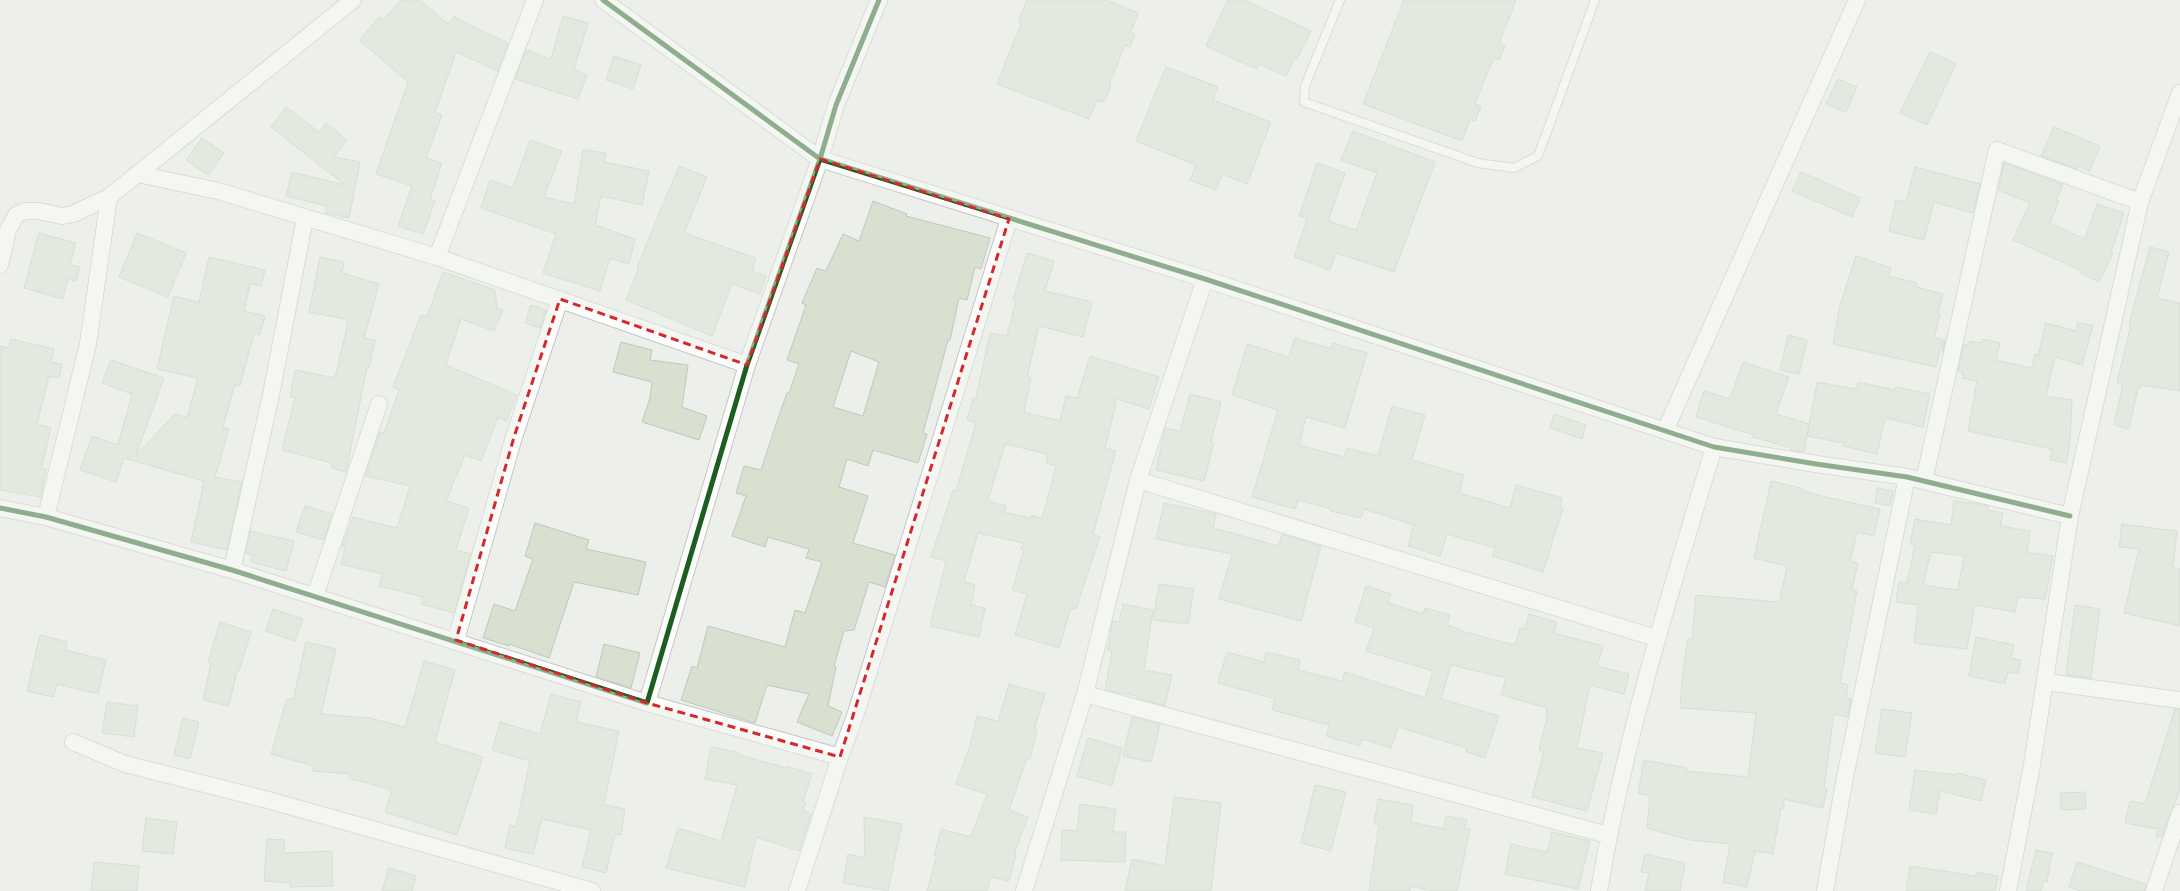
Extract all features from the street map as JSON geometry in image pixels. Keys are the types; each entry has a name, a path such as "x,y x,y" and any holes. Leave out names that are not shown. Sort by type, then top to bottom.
{"street":[{"path":"0,265 8,230 16,215 25,211 39,211 62,216 68,215 109,197 353,0"},
{"path":"437,257 535,0"},
{"path":"603,0 820,159 1205,279 1714,447 1816,464 1907,476 2070,516"},
{"path":"647,703 747,365 820,159 836,105 880,0"},
{"path":"1665,431 1857,0"},
{"path":"2008,891 2046,682 2070,516 2140,202 2180,93"},
{"path":"1924,480 1997,150 2140,202"},
{"path":"138,174 218,191 437,257 747,365"},
{"path":"46,517 88,344 109,197"},
{"path":"232,570 271,395 305,218"},
{"path":"797,891 858,705 1009,219"},
{"path":"1024,891 1086,694 1138,480 1205,279"},
{"path":"456,640 514,436 560,299"},
{"path":"315,596 380,404"},
{"path":"1599,891 1608,835 1656,638 1714,447"},
{"path":"1825,891 1844,782 1907,476"},
{"path":"1138,480 1656,638"},
{"path":"0,508 46,517 232,570 456,640 647,703 840,757"},
{"path":"2046,682 2180,700"},
{"path":"1086,694 1608,835"},
{"path":"73,742 124,764 268,800 592,891"},
{"path":"2154,891 2180,813"}],"lane":[{"path":"1340,0 1305,86 1304,102 1478,163 1514,168 1538,156 1595,0"}],"highlighted area":[{"path":"820,159 1009,219 840,757 647,703 456,640 514,437 560,299 747,365"}],"building":[{"path":"401,0 420,0 448,24 455,16 459,20 508,43 498,71 456,52 435,113 442,115 426,158 442,163 430,199 435,201 423,234 398,226 412,186 376,174 408,82 359,40 380,17 383,20"},
{"path":"1027,0 1106,0 1138,13 1130,33 1135,34 1130,47 1125,45 1104,102 1097,100 1089,119 997,84 1021,23 1018,22"},
{"path":"1228,0 1244,0 1311,31 1297,59 1295,58 1286,76 1260,64 1257,69 1206,46"},
{"path":"1404,0 1516,0 1499,43 1505,46 1499,60 1494,58 1488,71 1475,104 1481,106 1475,121 1470,119 1462,141 1363,104"},
{"path":"563,16 588,23 574,70 587,75 578,99 515,79 526,50 551,59"},
{"path":"1930,52 1956,64 1927,125 1900,113"},
{"path":"614,56 641,65 633,89 606,80"},
{"path":"1166,67 1218,87 1213,100 1271,122 1247,184 1222,174 1216,190 1190,180 1196,165 1136,141"},
{"path":"1838,79 1857,87 1846,112 1826,104"},
{"path":"286,107 319,132 326,123 347,140 334,157 360,162 349,218 325,213 327,206 286,196 292,172 345,185 271,127"},
{"path":"2054,127 2100,146 2090,171 2077,166 2076,169 2041,156"},
{"path":"1353,131 1435,162 1394,272 1336,253 1330,270 1294,257 1307,219 1299,216 1317,163 1345,173 1328,221 1356,230 1357,228 1377,173 1341,160"},
{"path":"202,138 224,153 208,175 186,160"},
{"path":"530,140 562,151 544,197 574,204 583,150 606,153 604,162 649,171 642,205 601,196 595,225 635,239 629,264 610,258 600,291 543,273 556,234 481,208 490,180 513,188"},
{"path":"2004,163 2063,184 2056,200 2059,201 2050,223 2085,239 2097,204 2124,213 2111,252 2113,253 2099,282 2081,273 2082,271 2013,240 2030,203 1998,190"},
{"path":"679,166 707,177 684,233 756,258 752,271 766,276 760,294 732,284 712,336 626,300 639,268 637,267"},
{"path":"1915,167 1980,184 1973,213 1934,202 1924,240 1889,231 1896,200 1906,202"},
{"path":"1801,172 1860,198 1852,217 1792,191"},
{"path":"873,201 907,214 906,216 990,238 981,269 975,267 967,300 959,298 950,340 948,340 923,433 927,434 918,463 873,450 868,466 847,459 839,487 868,496 853,543 895,555 885,587 869,582 854,630 844,631 834,666 836,667 828,706 842,712 832,736 797,722 809,694 767,685 755,723 681,700 692,666 697,668 708,626 785,647 795,610 805,613 822,562 806,558 809,549 768,537 765,547 732,536 746,496 736,493 744,466 761,470 787,393 789,393 799,364 787,360 806,305 802,303 817,268 826,271 843,234 859,241","holes":["851,351 879,362 863,416 833,407"]},
{"path":"39,233 76,243 70,265 80,267 76,281 68,279 63,299 24,288"},
{"path":"137,233 186,253 168,297 119,277"},
{"path":"2150,247 2169,252 2157,298 2180,303 2180,391 2141,385 2140,388 2138,388 2129,429 2114,425 2123,384 2117,383 2131,324 2129,324"},
{"path":"1027,253 1054,261 1045,291 1092,302 1083,337 1039,326 1027,377 1031,378 1024,412 1060,421 1066,396 1077,398 1090,356 1159,377 1149,409 1117,399 1105,448 1116,451 1093,534 1100,537 1076,609 1071,608 1059,648 1015,635 1027,594 1012,590 1024,550 1021,549 1023,543 978,533 964,582 975,585 971,605 985,608 979,637 930,626 946,561 931,557 953,490 956,491 976,423 967,420 973,398 976,398 990,333 1007,336 1016,301 1013,300","holes":["1005,444 1048,454 1046,463 1056,466 1042,519 1032,515 1031,518 1004,512 1006,506 988,501"]},
{"path":"1856,256 1891,268 1889,276 1917,283 1916,287 1943,294 1938,314 1940,315 1934,338 1945,340 1943,352 1942,341 1936,367 1833,344 1840,305"},
{"path":"209,257 265,270 261,286 250,284 244,311 265,316 260,335 254,333 240,386 235,384 223,427 229,429 215,477 242,482 227,550 191,542 204,481 124,458 116,482 80,470 92,436 118,445 132,394 102,383 111,360 164,378 136,455 175,414 187,417 198,378 157,369 174,296 199,302"},
{"path":"320,257 344,262 342,273 379,284 364,338 375,340 369,368 367,367 346,472 331,468 332,463 282,450 295,398 290,397 295,370 335,378 348,322 344,319 309,312"},
{"path":"443,272 495,290 497,308 503,310 494,331 461,319 446,365 517,395 506,421 498,417 481,461 465,455 446,501 469,508 456,550 471,554 454,613 421,604 423,597 379,586 382,574 341,564 345,547 342,546 353,517 397,528 410,486 365,476 380,432 384,433 399,390 393,387 421,315 427,317"},
{"path":"531,305 546,310 540,328 525,323"},
{"path":"2078,322 2093,326 2082,365 2055,357 2046,396 2072,400 2070,443 2066,463 2050,460 2052,449 1968,431 1977,381 1962,378 1963,373 1958,371 1964,344 1969,345 1970,341 1981,343 1982,339 2000,343 1996,360 2032,368 2035,354 2038,355 2046,323 2076,331"},
{"path":"1788,335 1807,340 1799,374 1780,370"},
{"path":"1295,338 1331,349 1333,343 1367,353 1345,428 1306,417 1299,445 1344,457 1347,448 1378,456 1392,406 1425,415 1412,460 1464,475 1459,493 1510,508 1516,485 1562,498 1560,507 1563,508 1543,572 1492,556 1495,548 1447,534 1440,556 1408,546 1414,525 1364,509 1361,518 1330,511 1331,509 1298,500 1295,509 1252,497 1278,410 1232,395 1247,344 1289,357"},
{"path":"11,339 54,349 51,362 62,364 59,378 49,376 37,424 51,428 41,469 46,469 41,497 0,490 0,346 9,348"},
{"path":"621,342 652,350 650,360 688,365 682,407 707,416 699,440 642,422 650,398 652,382 613,372"},
{"path":"1743,362 1789,377 1776,414 1809,424 1804,452 1791,450 1791,448 1753,437 1754,435 1696,417 1704,391 1730,399"},
{"path":"1817,382 1856,389 1858,382 1895,390 1896,387 1930,394 1923,427 1885,418 1877,454 1843,446 1843,443 1807,436"},
{"path":"1190,394 1221,402 1211,442 1214,443 1204,481 1156,470 1165,428 1180,431"},
{"path":"1554,414 1586,425 1582,439 1550,428"},
{"path":"1771,481 1801,488 1800,490 1817,495 1880,509 1874,536 1857,532 1850,561 1858,563 1852,590 1857,591 1840,683 1848,685 1846,698 1851,699 1848,717 1834,714 1824,789 1827,789 1823,808 1784,799 1784,809 1781,808 1773,854 1755,851 1747,887 1723,882 1730,844 1690,840 1647,828 1650,796 1638,793 1644,760 1687,768 1687,771 1748,777 1756,713 1680,708 1683,670 1688,638 1692,639 1696,595 1779,602 1787,566 1754,558"},
{"path":"1877,488 1893,491 1890,506 1875,503"},
{"path":"1954,501 1988,506 1988,510 2003,513 2000,526 2030,531 2027,552 2053,556 2045,599 2018,597 2015,612 1975,605 1967,649 1914,643 1918,605 1896,602 1899,582 1907,583 1915,545 1910,544 1915,519 1951,525","holes":["1931,552 1964,556 1958,590 1923,585"]},
{"path":"1164,503 1216,514 1213,528 1279,546 1282,534 1321,546 1301,621 1219,599 1232,554 1156,539"},
{"path":"305,506 332,514 324,540 296,532"},
{"path":"535,523 589,540 586,549 646,562 638,595 574,582 549,658 509,644 509,646 483,638 494,604 515,611 533,559 525,556"},
{"path":"2122,524 2177,531 2173,567 2180,569 2180,626 2124,613 2139,549 2119,547"},
{"path":"250,531 294,541 286,571 251,562 253,555 245,553"},
{"path":"1159,584 1194,589 1188,624 1153,620"},
{"path":"1366,586 1391,594 1388,603 1423,614 1425,608 1450,615 1447,625 1462,630 1461,631 1515,645 1520,628 1525,629 1529,614 1557,622 1554,633 1603,646 1597,666 1629,674 1624,694 1590,685 1577,748 1603,753 1587,811 1532,797 1544,751 1539,750 1548,714 1546,714 1547,708 1501,695 1506,678 1451,665 1441,699 1499,716 1485,758 1466,752 1467,748 1398,727 1391,748 1362,739 1360,746 1326,736 1329,725 1272,710 1275,699 1218,683 1227,652 1264,662 1266,652 1300,660 1298,670 1342,681 1345,672 1425,698 1433,671 1366,651 1374,628 1355,622"},
{"path":"1123,604 1153,610 1144,670 1172,675 1165,706 1137,698 1137,696 1105,690 1112,651 1108,650 1112,624 1113,621 1119,622"},
{"path":"2075,605 2100,609 2091,678 2066,675"},
{"path":"273,609 303,619 295,641 266,631"},
{"path":"220,622 251,632 239,671 237,671 229,706 203,700 211,663 208,662"},
{"path":"40,635 67,642 65,650 106,660 98,694 57,684 53,697 27,691"},
{"path":"1976,637 2014,645 2011,658 2021,660 2018,674 2008,672 2005,684 1969,676"},
{"path":"306,642 336,649 321,714 366,717 405,727 424,661 455,670 435,742 483,757 457,835 385,812 392,790 349,778 350,774 313,771 313,766 271,754 287,698 293,700"},
{"path":"604,644 640,653 631,688 596,677"},
{"path":"1009,684 1045,694 1034,730 1037,730 1030,759 1027,758 1009,810 1028,817 1014,854 1016,854 1009,881 991,877 987,891 927,891 937,855 934,856 941,829 971,837 987,794 956,784 969,749 977,716 998,721"},
{"path":"551,694 581,702 576,722 619,731 604,805 625,809 621,835 615,834 606,873 582,867 591,830 542,819 533,854 505,848 510,825 516,827 530,761 492,750 500,722 540,734"},
{"path":"107,702 138,706 134,737 102,733"},
{"path":"1882,709 1912,713 1905,757 1875,753"},
{"path":"2175,709 2180,709 2180,789 2162,837 2156,836 2158,829 2125,823 2130,801 2145,804"},
{"path":"1132,717 1160,724 1151,762 1123,756"},
{"path":"183,718 199,722 190,759 174,755"},
{"path":"1088,738 1122,748 1112,786 1077,776"},
{"path":"711,747 737,752 736,754 786,768 787,766 812,774 803,802 806,802 803,811 811,814 799,851 756,837 745,887 666,868 678,828 721,841 737,785 705,779"},
{"path":"1915,770 1957,775 1957,773 1986,780 1981,801 1940,791 1936,814 1909,810"},
{"path":"1315,785 1346,792 1331,851 1301,843"},
{"path":"2085,792 2086,809 2061,810 2060,793"},
{"path":"1174,797 1221,803 1211,891 1125,891 1132,859 1165,866"},
{"path":"1378,799 1413,805 1411,822 1444,829 1446,816 1467,820 1465,828 1470,829 1457,891 1434,891 1410,886 1410,891 1369,891 1379,825 1374,824"},
{"path":"1080,804 1116,809 1113,832 1126,832 1125,862 1061,860 1062,830 1077,831"},
{"path":"864,817 902,824 888,891 843,883 848,854 865,858"},
{"path":"146,818 177,822 173,854 142,851"},
{"path":"1552,832 1590,841 1578,889 1505,874 1511,844 1547,852"},
{"path":"267,839 285,840 284,853 332,851 333,886 290,887 290,883 264,881"},
{"path":"2036,850 2052,853 2047,882 2044,881 2041,891 2026,891"},
{"path":"1645,854 1685,863 1680,891 1645,891 1649,873 1641,872"},
{"path":"94,862 139,866 137,891 91,891"},
{"path":"2077,862 2146,884 2145,891 2081,891 2069,887"},
{"path":"1910,866 1976,876 1976,872 1998,876 1995,891 1906,891"},
{"path":"389,868 416,876 412,891 382,891"}],"cycle path":[{"path":"603,0 820,159 1205,279 1714,447 1907,477 2070,516"},
{"path":"0,508 46,517 232,570 647,703 747,365 820,159 836,105 879,0"}]}
